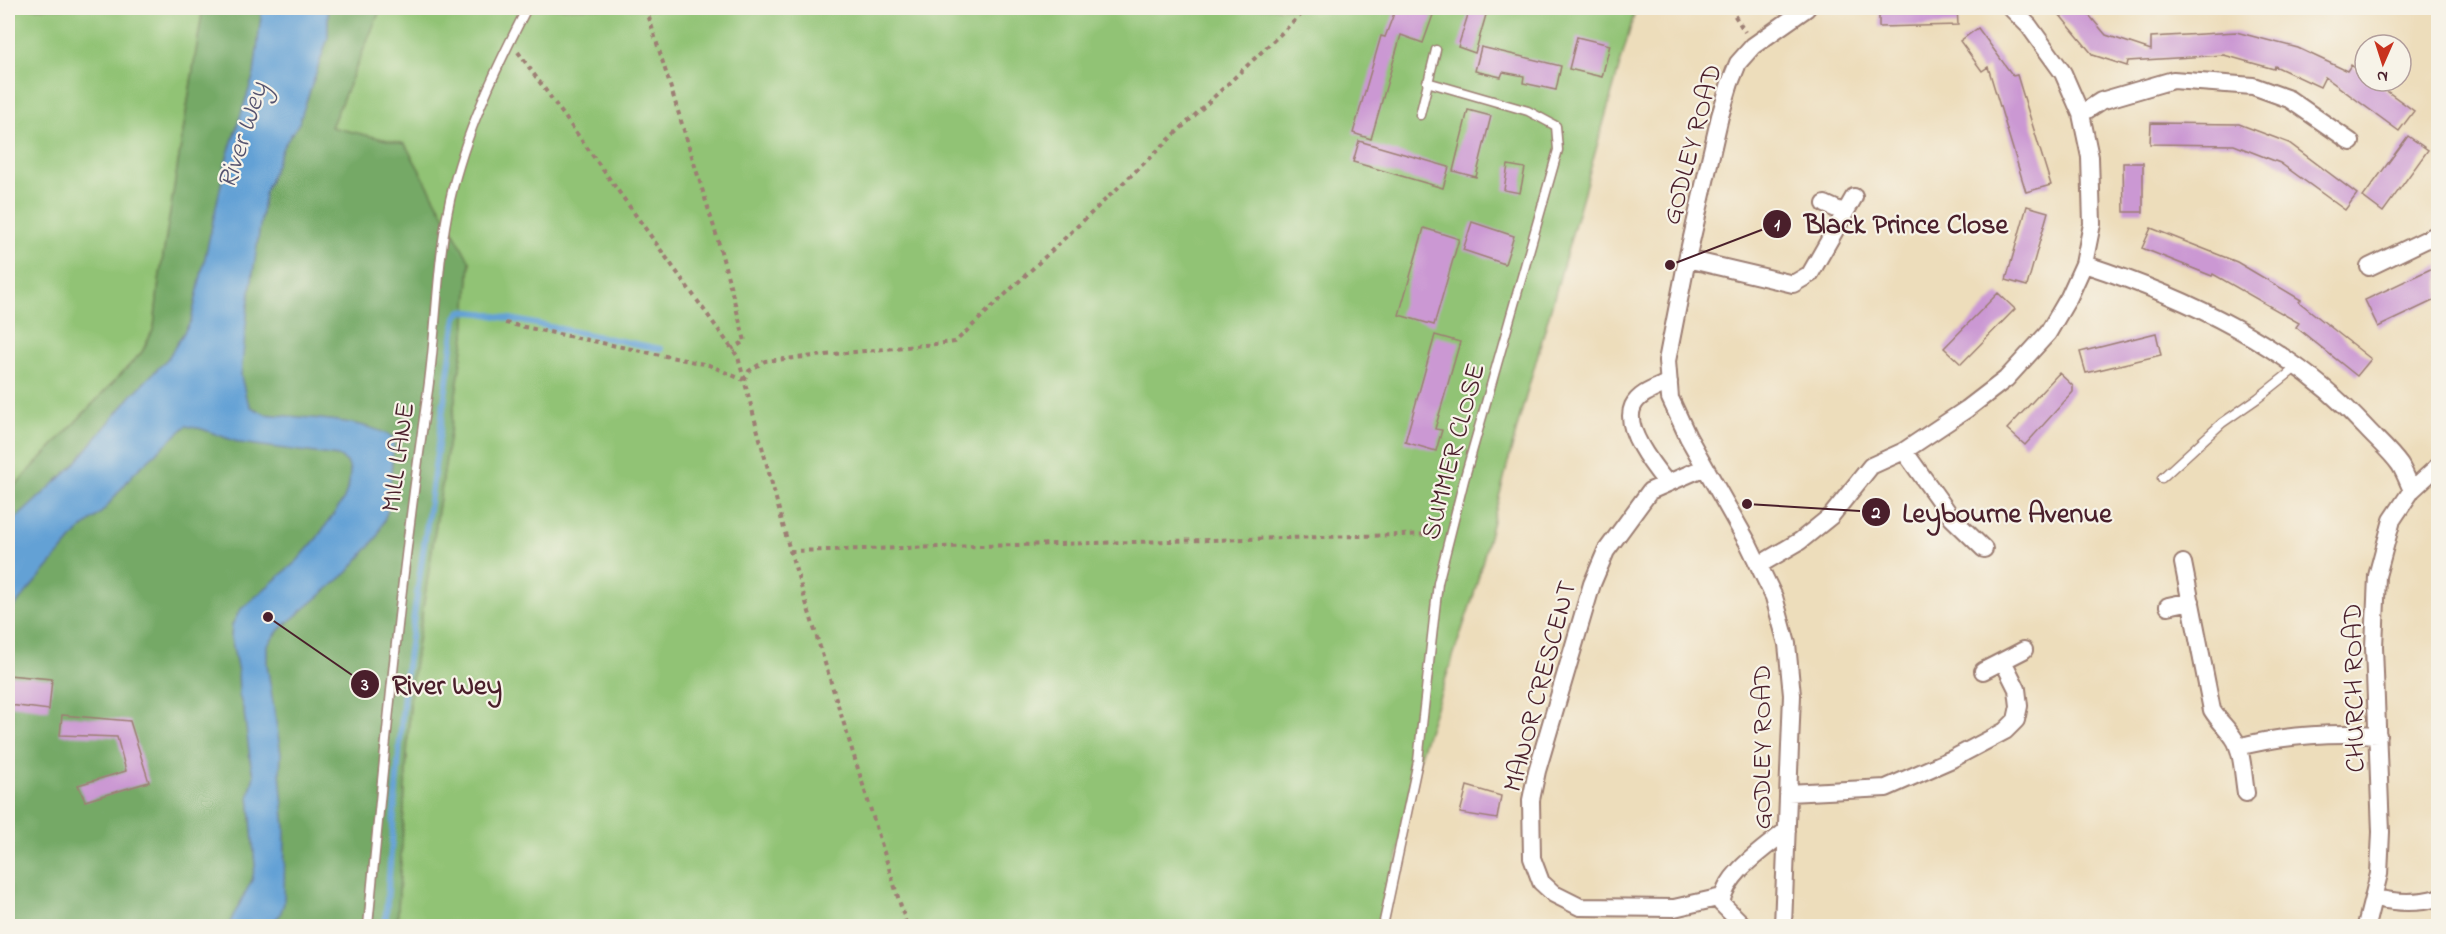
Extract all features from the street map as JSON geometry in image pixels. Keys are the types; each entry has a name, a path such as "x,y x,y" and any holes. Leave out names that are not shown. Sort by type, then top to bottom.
{"street":[{"name":"GODLEY ROAD","path":"1783,927 1792,695 1787,644 1774,597 1759,565 1670,398 1667,361 1687,259 1723,105 1738,63 1753,46 1806,8"},
{"path":"1759,565 1800,541 1831,516 1871,466 1904,451 1967,409 2006,379 2048,333 2069,297 2084,264 2092,225 2090,157 2081,114 2063,73 2029,26 2011,8"},
{"path":"2081,114 2101,101 2173,80 2253,86 2289,99 2351,142"},
{"path":"1687,259 1793,284 1810,274 1854,197"},
{"path":"1826,204 1845,213"},
{"path":"2369,267 2439,234"},
{"path":"2084,264 2135,281 2217,317 2297,367 2350,411 2400,465 2412,490"},
{"path":"1666,482 1648,459 1632,426 1633,406 1643,395 1669,382"},
{"path":"1904,451 1952,518 1984,549"},
{"name":"CHURCH ROAD","path":"2366,927 2375,898 2379,874 2378,735 2374,647 2377,576 2392,520 2412,490 2439,466"},
{"name":"MANOR CRESCENT","path":"1705,467 1666,482 1650,491 1606,551 1592,584 1537,771 1531,800 1532,858 1541,882 1554,894 1580,907 1674,908 1722,897"},
{"path":"2183,563 2212,710 2238,747 2246,793"},
{"path":"2168,606 2191,601"},
{"path":"1983,671 2025,650"},
{"path":"1788,793 1886,788 1952,759 2005,731 2016,720 2019,706 2017,689 2003,660"},
{"path":"2238,747 2267,739 2300,735 2378,735"},
{"path":"1744,927 1721,903 1723,891 1741,869 1787,830"},
{"path":"2375,898 2396,903 2421,902 2439,898"}],"lane":[{"name":"MILL LANE","path":"369,927 407,533 430,374 441,259 450,201 459,167 478,116 527,8"},
{"path":"1419,114 1436,50"},
{"name":"SUMMER CLOSE","path":"1383,927 1418,761 1438,583 1464,480 1558,150 1556,126 1528,111 1427,82"},
{"path":"2162,478 2222,423 2297,367"}],"path":[{"path":"646,8 717,237 745,341 732,349"},
{"path":"743,380 749,371 765,361 955,342 1308,8"},
{"path":"1730,8 1753,46"},
{"path":"511,42 738,357 790,550 907,927"},
{"path":"505,323 709,365 743,380"},
{"path":"790,550 1431,534"}],"green space":[{"path":"8,8 203,8 159,281 154,328 142,352 8,493"},
{"path":"203,8 378,8 379,13 331,127 405,144 470,262 465,335 411,687 397,926 8,926 8,493 142,352 154,328 159,281"},
{"path":"378,8 1636,8 1517,428 1474,594 1418,761 1383,926 397,926 411,687 465,335 470,262 331,127 379,13"}],"water":[{"path":"262,8 328,8 328,38 299,123 283,147 265,193 248,306 241,376 246,397 251,407 265,414 314,418 366,426 394,438 388,510 377,537 348,572 279,630 267,646 267,664 281,754 280,772 285,828 284,903 280,915 268,926 228,926 252,880 255,866 249,795 254,775 239,695 238,672 231,637 232,625 240,610 297,561 317,538 344,499 349,483 350,470 347,462 338,456 240,443 202,429 186,426 135,472 103,511 78,532 8,614 8,526 72,467 131,396 168,358 191,321 227,157 254,74"}],"building":[{"path":"1396,8 1413,8 1433,15 1423,43 1401,35 1371,139 1353,133 1381,36 1385,37"},
{"path":"1470,8 1488,8 1475,53 1458,47"},
{"path":"1879,8 1957,8 1958,25 1879,27"},
{"path":"2054,8 2083,8 2106,35 2151,50 2151,37 2236,32 2298,48 2347,71 2351,65 2353,66 2353,93 2389,93 2414,111 2399,131 2325,77 2320,87 2275,66 2274,69 2224,55 2128,61 2127,66 2093,55"},
{"path":"1978,28 2013,76 2017,75 2051,185 2026,192 1988,67 1982,71 1960,41"},
{"path":"1577,37 1610,45 1602,77 1569,69"},
{"path":"1481,47 1561,66 1556,90 1523,83 1524,76 1503,72 1501,77 1475,71"},
{"path":"1468,110 1491,116 1476,177 1453,171"},
{"path":"2151,123 2239,124 2289,143 2357,194 2345,210 2280,163 2234,145 2150,144"},
{"path":"2408,136 2428,150 2383,212 2363,197"},
{"path":"1359,141 1449,167 1443,188 1353,162"},
{"path":"2123,163 2143,163 2143,212 2124,212"},
{"path":"1508,165 1525,168 1520,193 1504,190"},
{"path":"2027,206 2048,212 2027,286 2006,280"},
{"path":"1472,222 1514,236 1505,264 1463,250"},
{"path":"1424,228 1459,239 1434,325 1399,315"},
{"path":"2151,228 2237,262 2301,300 2299,302 2371,359 2357,376 2296,327 2299,323 2213,274 2212,276 2142,248"},
{"path":"2439,265 2439,298 2378,327 2365,300"},
{"path":"1998,293 2015,309 1961,364 1944,348"},
{"path":"2156,333 2161,355 2086,373 2080,352"},
{"path":"1435,335 1460,342 1435,429 1442,430 1436,451 1405,442"},
{"path":"2059,373 2073,386 2073,392 2025,445 2007,429"},
{"path":"8,675 52,679 49,710 10,705"},
{"path":"62,715 130,721 149,782 85,801 78,785 126,771 117,737 60,735"},
{"path":"1467,786 1501,796 1497,819 1460,813"}],"waterway":[{"path":"385,926 405,680 456,317 461,311 481,313 661,349"}],"place":[{"name":"Black Prince Close","path":"1670,265"},
{"name":"Leybourne Avenue","path":"1747,504"},
{"name":"River Wey","path":"268,617"}]}
